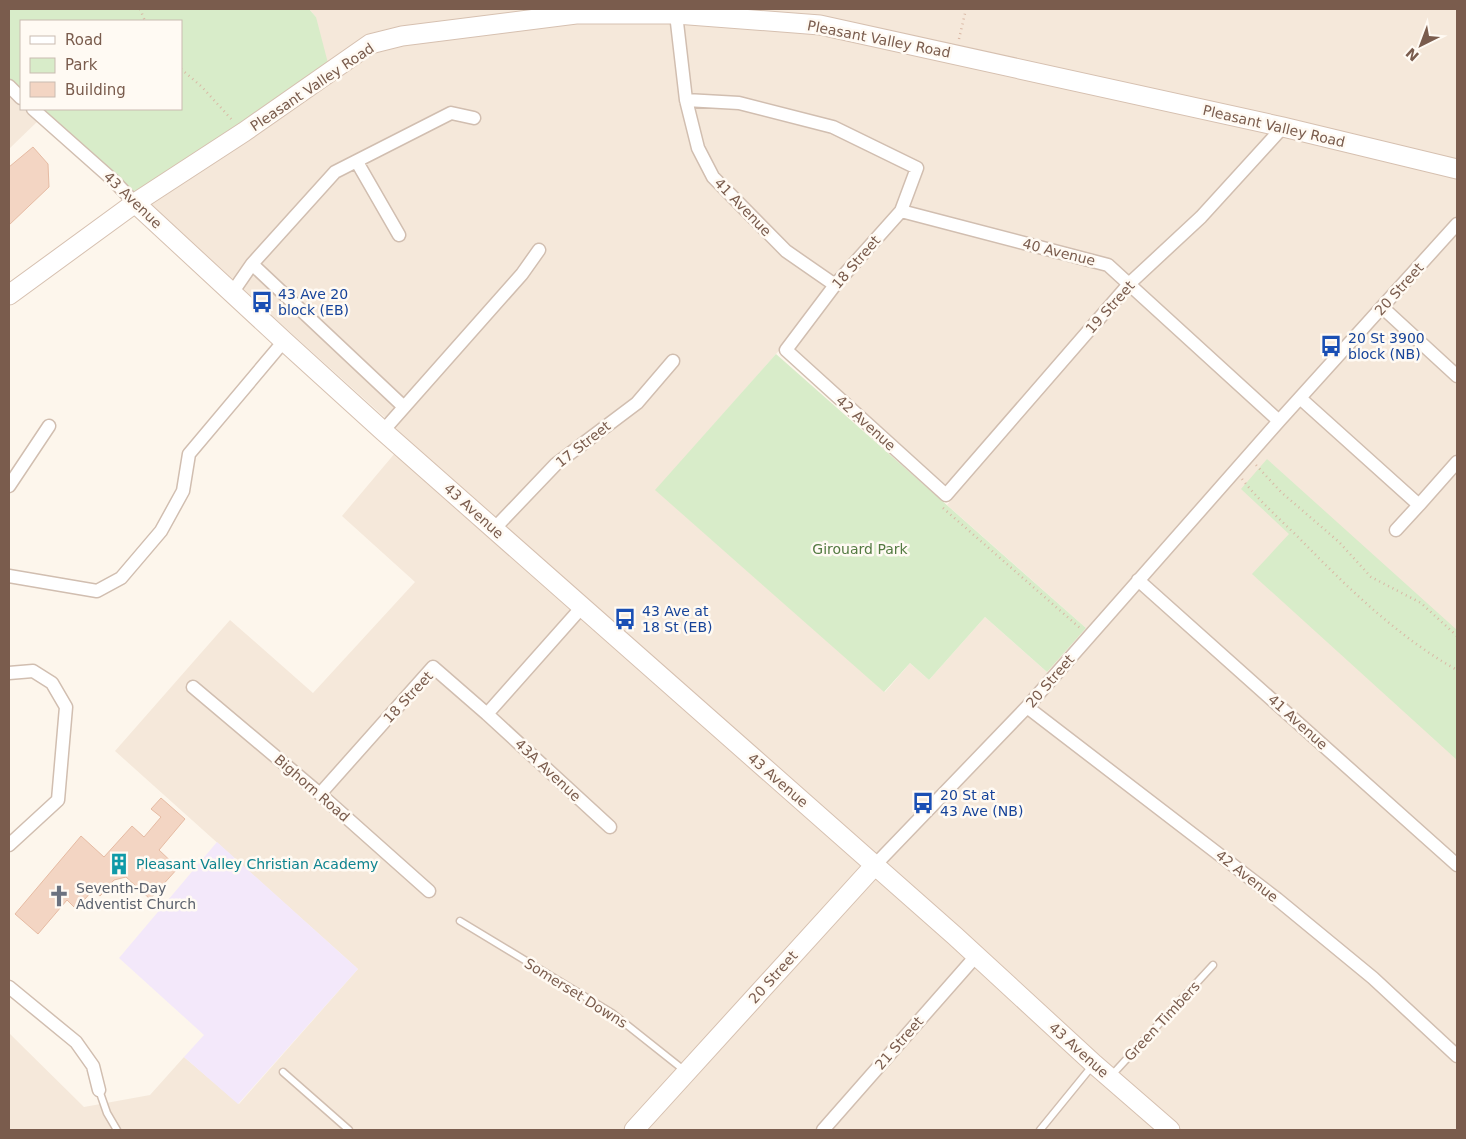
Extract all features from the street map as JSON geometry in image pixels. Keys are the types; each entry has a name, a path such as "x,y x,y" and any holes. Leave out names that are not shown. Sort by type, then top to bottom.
{"street":[{"name":"Pleasant Valley Road","path":"9,295 135,203 244,132 370,44 402,36 576,14 676,14 820,25 1283,127 1457,169"},
{"name":"41 Avenue","path":"676,14 686,100 698,148 713,177 786,251 835,285"},
{"path":"9,86 20,97"},
{"name":"18 Street","path":"686,100 739,103 833,127 917,168 901,211 835,285 786,350"},
{"name":"43 Avenue","path":"34,110 113,180 135,203 232,293 384,431 875,865 1094,1064 1170,1130"},
{"path":"232,293 252,264 335,172 451,113 474,118"},
{"name":"19 Street","path":"946,495 1130,283 1202,217 1283,127"},
{"path":"357,162 399,235"},
{"name":"40 Avenue","path":"901,211 1108,264 1279,421"},
{"name":"20 Street","path":"634,1130 875,865 1028,706 1235,470 1457,224"},
{"path":"384,431 522,274 539,250"},
{"path":"252,264 404,407"},
{"path":"1383,308 1457,376"},
{"path":"9,576 97,590 121,578 161,531 183,491 188,454 284,341"},
{"name":"42 Avenue","path":"786,350 946,495"},
{"name":"17 Street","path":"494,529 556,464 637,403 673,361"},
{"path":"1300,398 1418,505"},
{"path":"10,480 49,426"},
{"path":"1396,530 1457,462"},
{"name":"41 Avenue","path":"1138,580 1457,865"},
{"path":"487,714 582,607"},
{"name":"18 Street","path":"320,794 434,667 487,714"},
{"path":"9,673 33,671 52,683 66,707 58,800 9,845"},
{"name":"Bighorn Road","path":"194,687 320,794 429,891"},
{"name":"42 Avenue","path":"1028,706 1277,899 1372,978 1457,1056"},
{"name":"43A Avenue","path":"487,714 610,827"},
{"name":"21 Street","path":"826,1129 976,956"},
{"path":"9,987 76,1042 94,1066 99,1090"}],"lane":[{"name":"Somerset Downs","path":"460,921 612,1013 686,1072"},
{"name":"Green Timbers","path":"1110,1077 1213,965"},
{"path":"1040,1130 1094,1064"},
{"path":"282,1072 348,1130"},
{"path":"99,1090 107,1113 117,1130"}],"path":[{"path":"953,54 959,40 966,9"},
{"path":"182,70 202,87 244,132"},
{"path":"1247,457 1267,475 1281,492 1339,542 1371,578 1421,603 1457,636"},
{"path":"1235,470 1257,499 1336,576 1383,618 1443,662 1457,670"},
{"path":"946,495 941,507 1088,636"}],"shaded area":[{"path":"309,9 1457,9 1457,1130 9,1130 9,1033 84,1107 150,1095 184,1057 239,1104 358,969 115,751 230,620 313,693 415,582 342,516 406,440 392,424 146,202 316,17","holes":["784,345 798,352 956,494 947,505 1086,628 1047,672 985,617 929,680 910,663 885,692 656,490"]},
{"path":"9,88 20,98 20,110 34,110 42,117 9,149"},
{"path":"217,842 358,969 238,1104 184,1057 204,1035 119,958"}],"green space":[{"path":"9,9 309,9 316,17 329,67 146,202 34,110 182,110 182,20 20,20 20,98 9,88"},
{"name":"Girouard Park","path":"776,354 1086,628 1047,672 985,617 929,680 910,663 884,692 655,490"},
{"path":"1267,459 1457,630 1457,760 1252,574 1289,534 1241,489"}],"building":[{"path":"33,147 48,164 49,187 9,225 9,167"},
{"path":"161,798 185,819 159,850 178,868 150,899 126,877 114,880 100,896 93,890 76,909 67,900 38,934 15,914 81,836 104,857 132,826 144,837 161,817 151,809"}],"place":[{"name":"43 Ave 20 block (EB)","path":"262,302"},
{"name":"20 St 3900 block (NB)","path":"1331,346"},
{"name":"43 Ave at 18 St (EB)","path":"625,619"},
{"name":"20 St at 43 Ave (NB)","path":"923,803"},
{"name":"Pleasant Valley Christian Academy","path":"119,864"},
{"name":"Seventh-Day Adventist Church","path":"59,896"}]}
